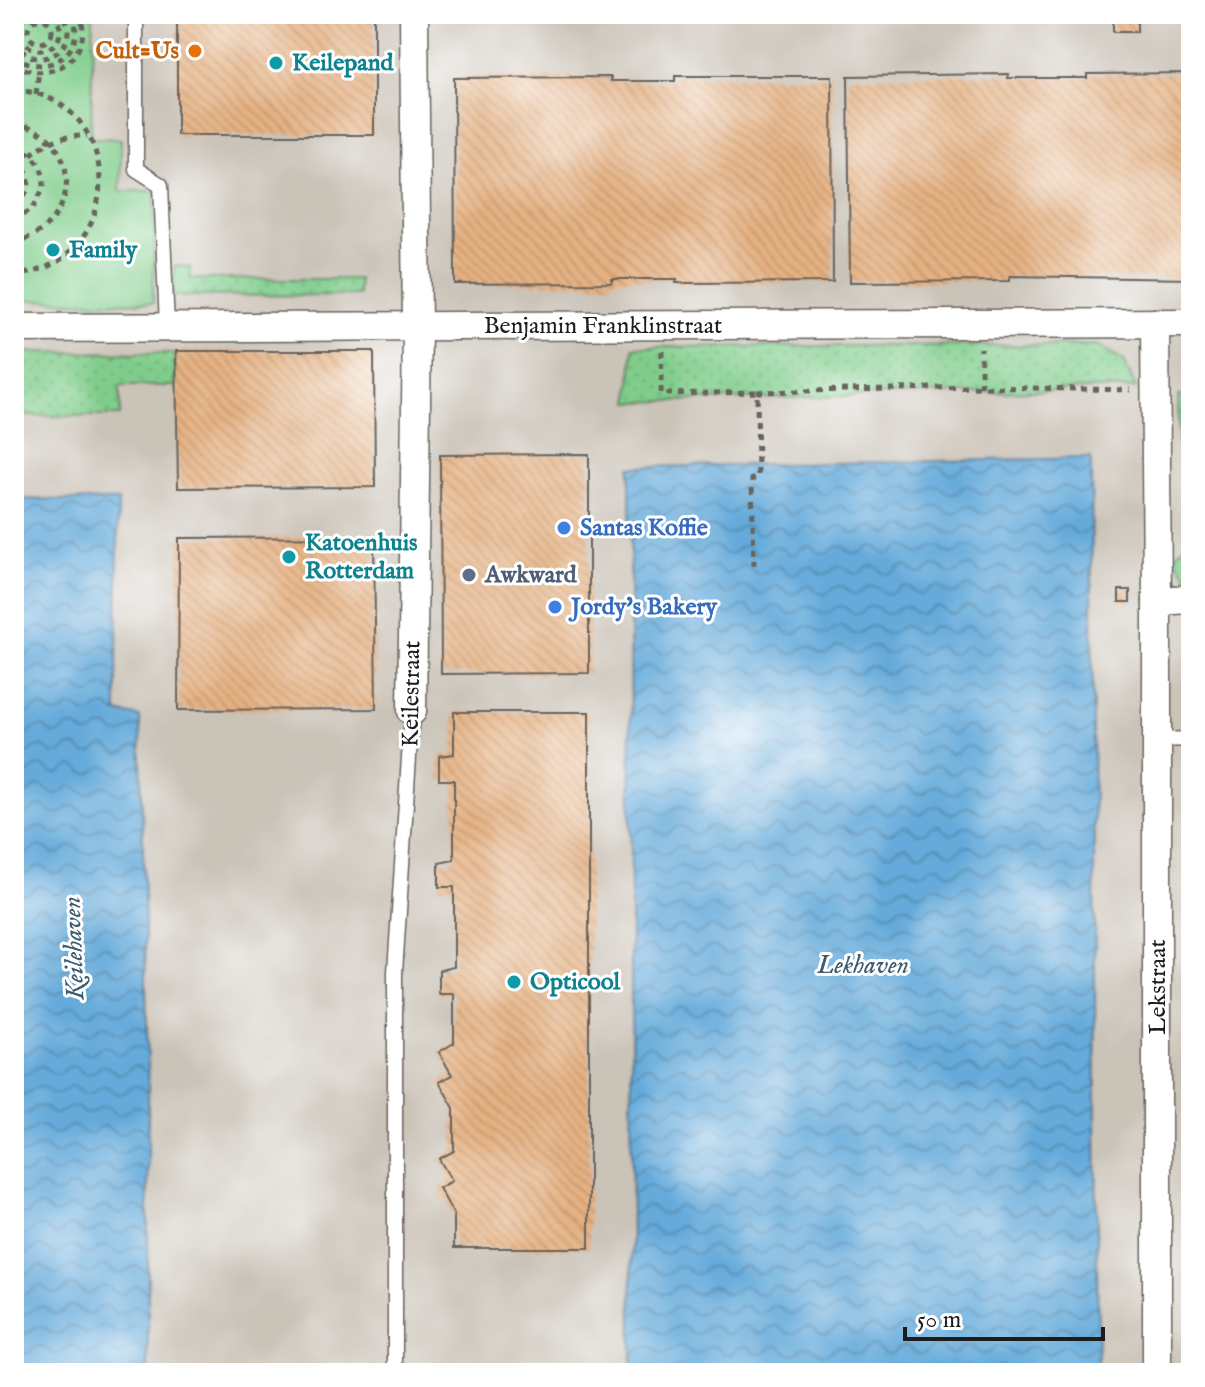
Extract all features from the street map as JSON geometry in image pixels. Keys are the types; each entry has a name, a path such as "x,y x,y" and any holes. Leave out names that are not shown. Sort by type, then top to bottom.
{"street":[{"name":"Keilestraat","path":"412,711 417,327 414,14"},
{"name":"Lekstraat","path":"1155,323 1157,1373"},
{"name":"Benjamin Franklinstraat","path":"14,328 1191,323"},
{"path":"1157,601 1191,599"}],"lane":[{"path":"136,14 136,169 161,185 167,327"},
{"name":"Keilestraat","path":"395,1373 395,972 412,711"},
{"path":"1158,740 1191,739"}],"path":[{"path":"14,22 18,14"},
{"path":"17,30 29,14"},
{"path":"17,30 26,46 40,51 55,46 61,31 52,14"},
{"path":"63,14 73,32"},
{"path":"14,54 26,63 40,66 60,51 73,32 72,14"},
{"path":"14,63 62,67 74,57 83,36 80,14"},
{"path":"28,30 41,16 47,21 52,31 50,38 40,42"},
{"path":"17,30 28,30"},
{"path":"28,30 31,37 40,42"},
{"path":"52,31 73,32"},
{"path":"14,40 23,53 40,66"},
{"path":"36,94 40,42"},
{"path":"14,90 36,94 70,113 88,136 101,173 99,199 91,224 70,252 56,262 14,275"},
{"path":"14,124 33,129 49,141 66,171 65,198 60,211 42,232 14,242"},
{"path":"14,172 30,153 49,141 88,136"},
{"path":"14,147 30,153 42,170 44,187 32,210 14,218"},
{"path":"14,203 23,198 29,187 29,175 20,164"},
{"path":"981,387 982,324"},
{"path":"663,325 661,394 981,387 1155,389"},
{"path":"754,570 752,479 758,478 757,392"}],"shaded area":[{"path":"14,14 1191,14 1191,1373 14,1373"}],"green space":[{"path":"14,14 93,14 91,138 121,139 120,191 155,191 153,303 14,300"},
{"path":"174,266 190,267 190,279 358,279 358,295 174,296"},
{"path":"1098,345 1124,361 1136,388 630,402 633,347"},
{"path":"14,352 175,353 175,386 120,386 120,416 14,416"},
{"path":"1191,370 1191,454 1179,454 1178,396 1188,396"},
{"path":"1191,533 1191,580 1174,556 1190,540 1187,537"}],"water":[{"name":"Lekhaven","path":"1091,458 1098,1373 632,1373 630,467"},
{"name":"Keilehaven","path":"14,499 118,501 117,712 140,717 148,1068 148,1373 14,1373 17,775"}],"building":[{"name":"Keilepand","path":"177,14 374,14 374,135 177,135"},
{"path":"1113,14 1137,14 1137,32 1113,32"},
{"path":"1191,73 1191,279 1010,276 1010,281 850,282 848,76 1009,74 1008,78 1087,78 1087,74"},
{"path":"675,76 832,76 833,282 676,283 677,279 612,279 612,283 455,284 454,78 611,77 611,81 675,81"},
{"path":"176,351 374,351 375,487 178,488"},
{"path":"589,454 589,673 441,674 440,455"},
{"path":"374,537 376,709 178,710 179,538"},
{"path":"1119,590 1130,590 1130,602 1119,602"},
{"name":"Opticool","path":"454,712 589,712 589,1248 454,1248 454,1215 439,1188 452,1181 439,1159 454,1151 454,1108 439,1082 452,1075 439,1052 454,1043 454,994 439,994 439,970 454,967 454,887 439,887 439,863 454,860 454,780 439,780 439,756 454,754"}],"place":[{"name":"Cult=Us","path":"195,51"},
{"name":"Keilepand","path":"276,63"},
{"name":"Family","path":"53,250"},
{"name":"Santas Koffie","path":"564,528"},
{"name":"Katoenhuis Rotterdam","path":"289,557"},
{"name":"Awkward","path":"469,575"},
{"name":"Jordy's Bakery","path":"555,607"},
{"name":"Opticool","path":"514,982"}]}
